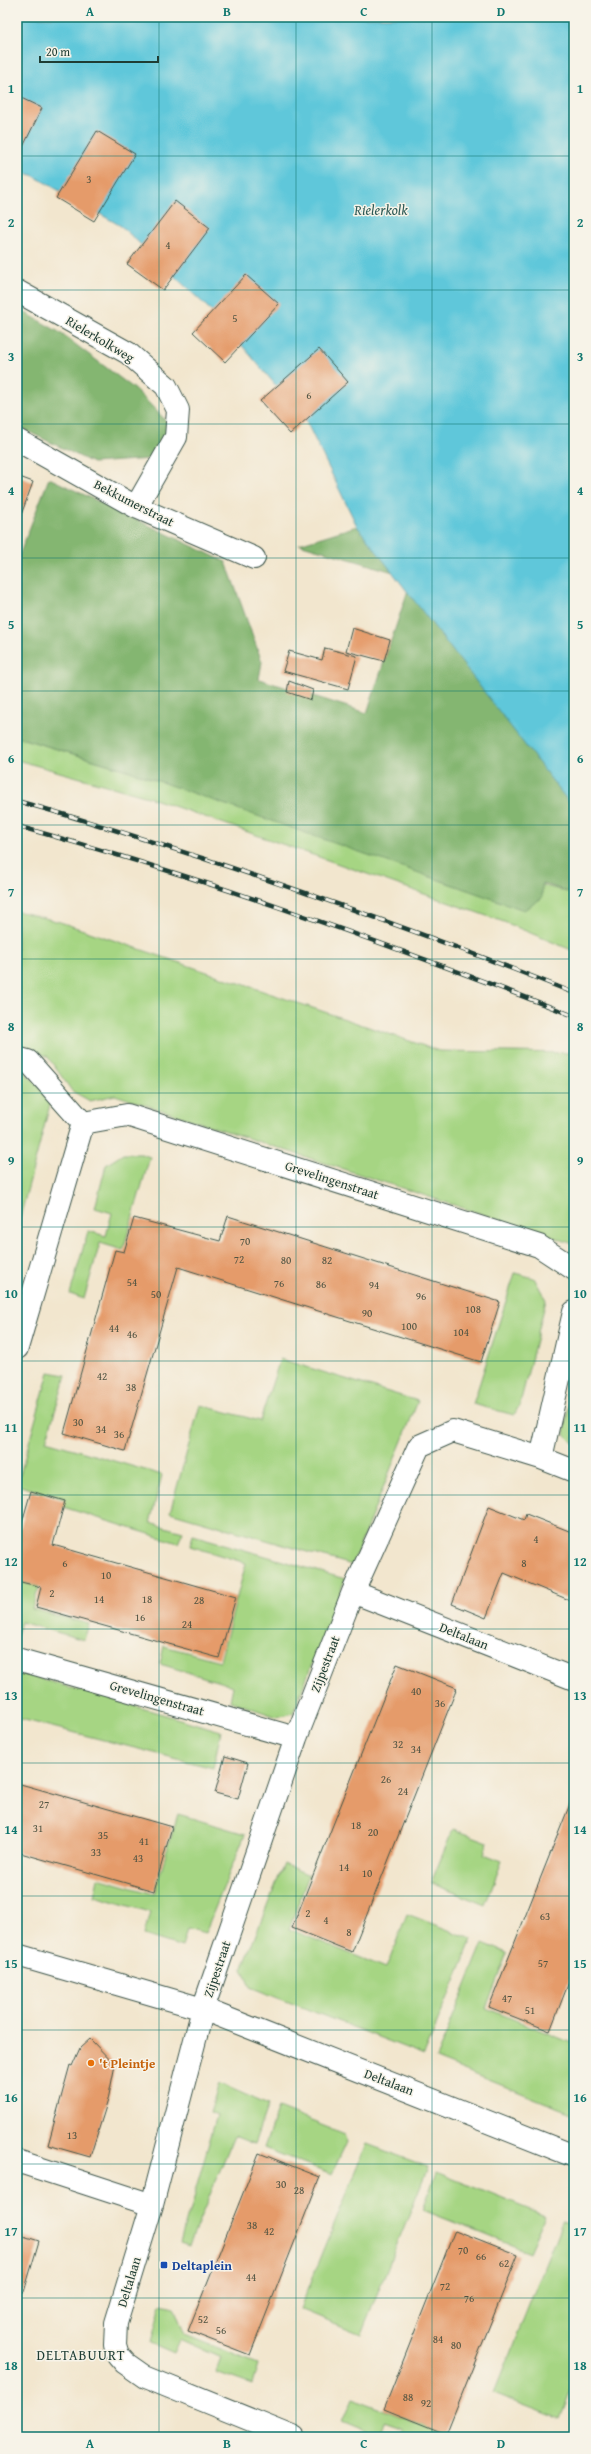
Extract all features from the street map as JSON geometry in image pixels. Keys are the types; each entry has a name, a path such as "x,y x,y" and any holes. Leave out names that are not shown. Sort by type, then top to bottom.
{"street":[{"name":"Rielerkolkweg","path":"17,291 128,353 166,386 178,410 176,437 136,506"},
{"name":"Bekkumerstraat","path":"17,440 136,506 254,558"},
{"path":"17,1058 28,1061 83,1123 17,1348"},
{"name":"Grevelingenstraat","path":"83,1123 127,1115 539,1246 574,1269"},
{"path":"541,1458 574,1312"},
{"name":"Zijpestraat","path":"203,2009 296,1738 353,1592 419,1446 453,1431 541,1458 574,1471"},
{"name":"Deltalaan","path":"353,1592 574,1679"},
{"name":"Grevelingenstraat","path":"17,1659 296,1738"},
{"name":"Deltalaan","path":"17,1955 203,2009 574,2156"},
{"name":"Deltalaan","path":"203,2009 152,2205 116,2323 115,2345 118,2355 125,2363 146,2378 293,2437"},
{"path":"17,2161 152,2205"}],"green space":[{"path":"17,308 59,332 136,390 172,427 150,459 93,463 17,426"},
{"path":"49,478 226,562 262,662 259,679 367,713 408,590 574,809 574,894 542,883 542,898 524,910 127,770 17,737 17,561"},
{"path":"357,526 393,572 299,544"},
{"path":"17,737 127,770 574,894 574,951 504,922 148,797 17,760"},
{"path":"17,911 60,922 439,1051 574,1053 574,1244 115,1095 90,1101 72,1091 47,1056 17,1045"},
{"path":"22,1070 52,1097 17,1229 17,1088"},
{"path":"123,1154 141,1154 150,1157 123,1250 100,1243 84,1299 70,1294 88,1231 106,1236 112,1213 95,1208 106,1165"},
{"path":"515,1273 534,1278 546,1300 520,1404 514,1415 473,1404"},
{"path":"280,1359 418,1401 352,1565 170,1512 200,1405 260,1421"},
{"path":"49,1372 66,1375 46,1441 162,1475 150,1523 183,1532 178,1543 63,1507 65,1499 17,1485"},
{"path":"574,1373 574,1444 564,1434"},
{"path":"193,1535 345,1579 293,1713 277,1717 230,1701 233,1686 160,1664 164,1646 220,1661 246,1563 190,1546"},
{"path":"17,1581 39,1587 32,1609 89,1624 84,1640 21,1622 17,1635"},
{"path":"17,1672 221,1731 213,1768 17,1718"},
{"path":"178,1814 245,1834 205,1933 187,1928 182,1947 144,1935 150,1912 94,1896 98,1878 154,1894"},
{"path":"453,1829 488,1842 484,1854 502,1861 485,1905 431,1883"},
{"path":"284,1864 309,1875 289,1929 386,1968 407,1914 472,1939 424,2055 250,1987 242,1969"},
{"path":"483,1943 507,1953 486,2008 574,2044 574,2114 436,2059"},
{"path":"219,2083 268,2105 254,2144 234,2136 189,2246 180,2243 217,2115 210,2112"},
{"path":"278,2108 344,2134 347,2141 332,2174 264,2148"},
{"path":"367,2144 428,2167 361,2334 300,2309"},
{"path":"436,2172 545,2216 529,2252 423,2210"},
{"path":"562,2222 574,2226 574,2383 560,2419 494,2393"},
{"path":"161,2304 174,2307 185,2335 258,2364 252,2385 216,2372 221,2358 180,2340 174,2353 151,2343"},
{"path":"353,2398 454,2437 400,2437 404,2429 384,2422 379,2436 343,2421"}],"water":[{"name":"Rielerkolk","path":"17,17 574,17 574,809 357,526 306,421 218,317 121,226 32,175 17,171"}],"building":[{"path":"17,96 42,108 17,159"},
{"path":"97,131 135,154 94,221 56,198"},
{"path":"175,201 210,228 163,290 127,264"},
{"path":"246,275 279,304 225,362 193,332"},
{"path":"319,349 348,382 290,434 260,401"},
{"path":"17,476 33,482 17,526"},
{"path":"352,628 390,640 384,661 346,651"},
{"path":"325,648 357,656 348,689 283,671 289,651 322,660"},
{"path":"289,681 313,690 311,700 287,692"},
{"path":"228,1216 500,1302 481,1362 178,1267 125,1451 64,1433 115,1250 124,1252 134,1218 220,1241"},
{"path":"31,1491 65,1501 53,1545 236,1597 219,1658 36,1607 41,1587 17,1581 17,1540"},
{"path":"489,1506 524,1520 526,1514 574,1533 574,1602 504,1573 486,1618 452,1604"},
{"path":"397,1664 457,1688 352,1952 292,1928"},
{"path":"225,1756 248,1763 238,1799 215,1793"},
{"path":"17,1783 172,1827 154,1891 17,1852"},
{"path":"574,1794 574,1969 550,2031 489,2007"},
{"path":"90,2039 115,2065 108,2100 90,2157 48,2145 70,2065 72,2066 80,2048"},
{"path":"259,2153 320,2177 250,2355 188,2331"},
{"path":"455,2230 518,2255 446,2434 384,2409"},
{"path":"17,2234 39,2241 24,2292 17,2290"}],"railway":[{"path":"17,801 135,836 298,890 436,940 574,993"},
{"path":"17,826 88,846 228,890 367,938 574,1016"}],"place":[{"name":"'t Pleintje","path":"91,2063"},
{"name":"Deltaplein","path":"164,2265"}],"district":[{"name":"DELTABUURT","path":"81,2355"}]}
